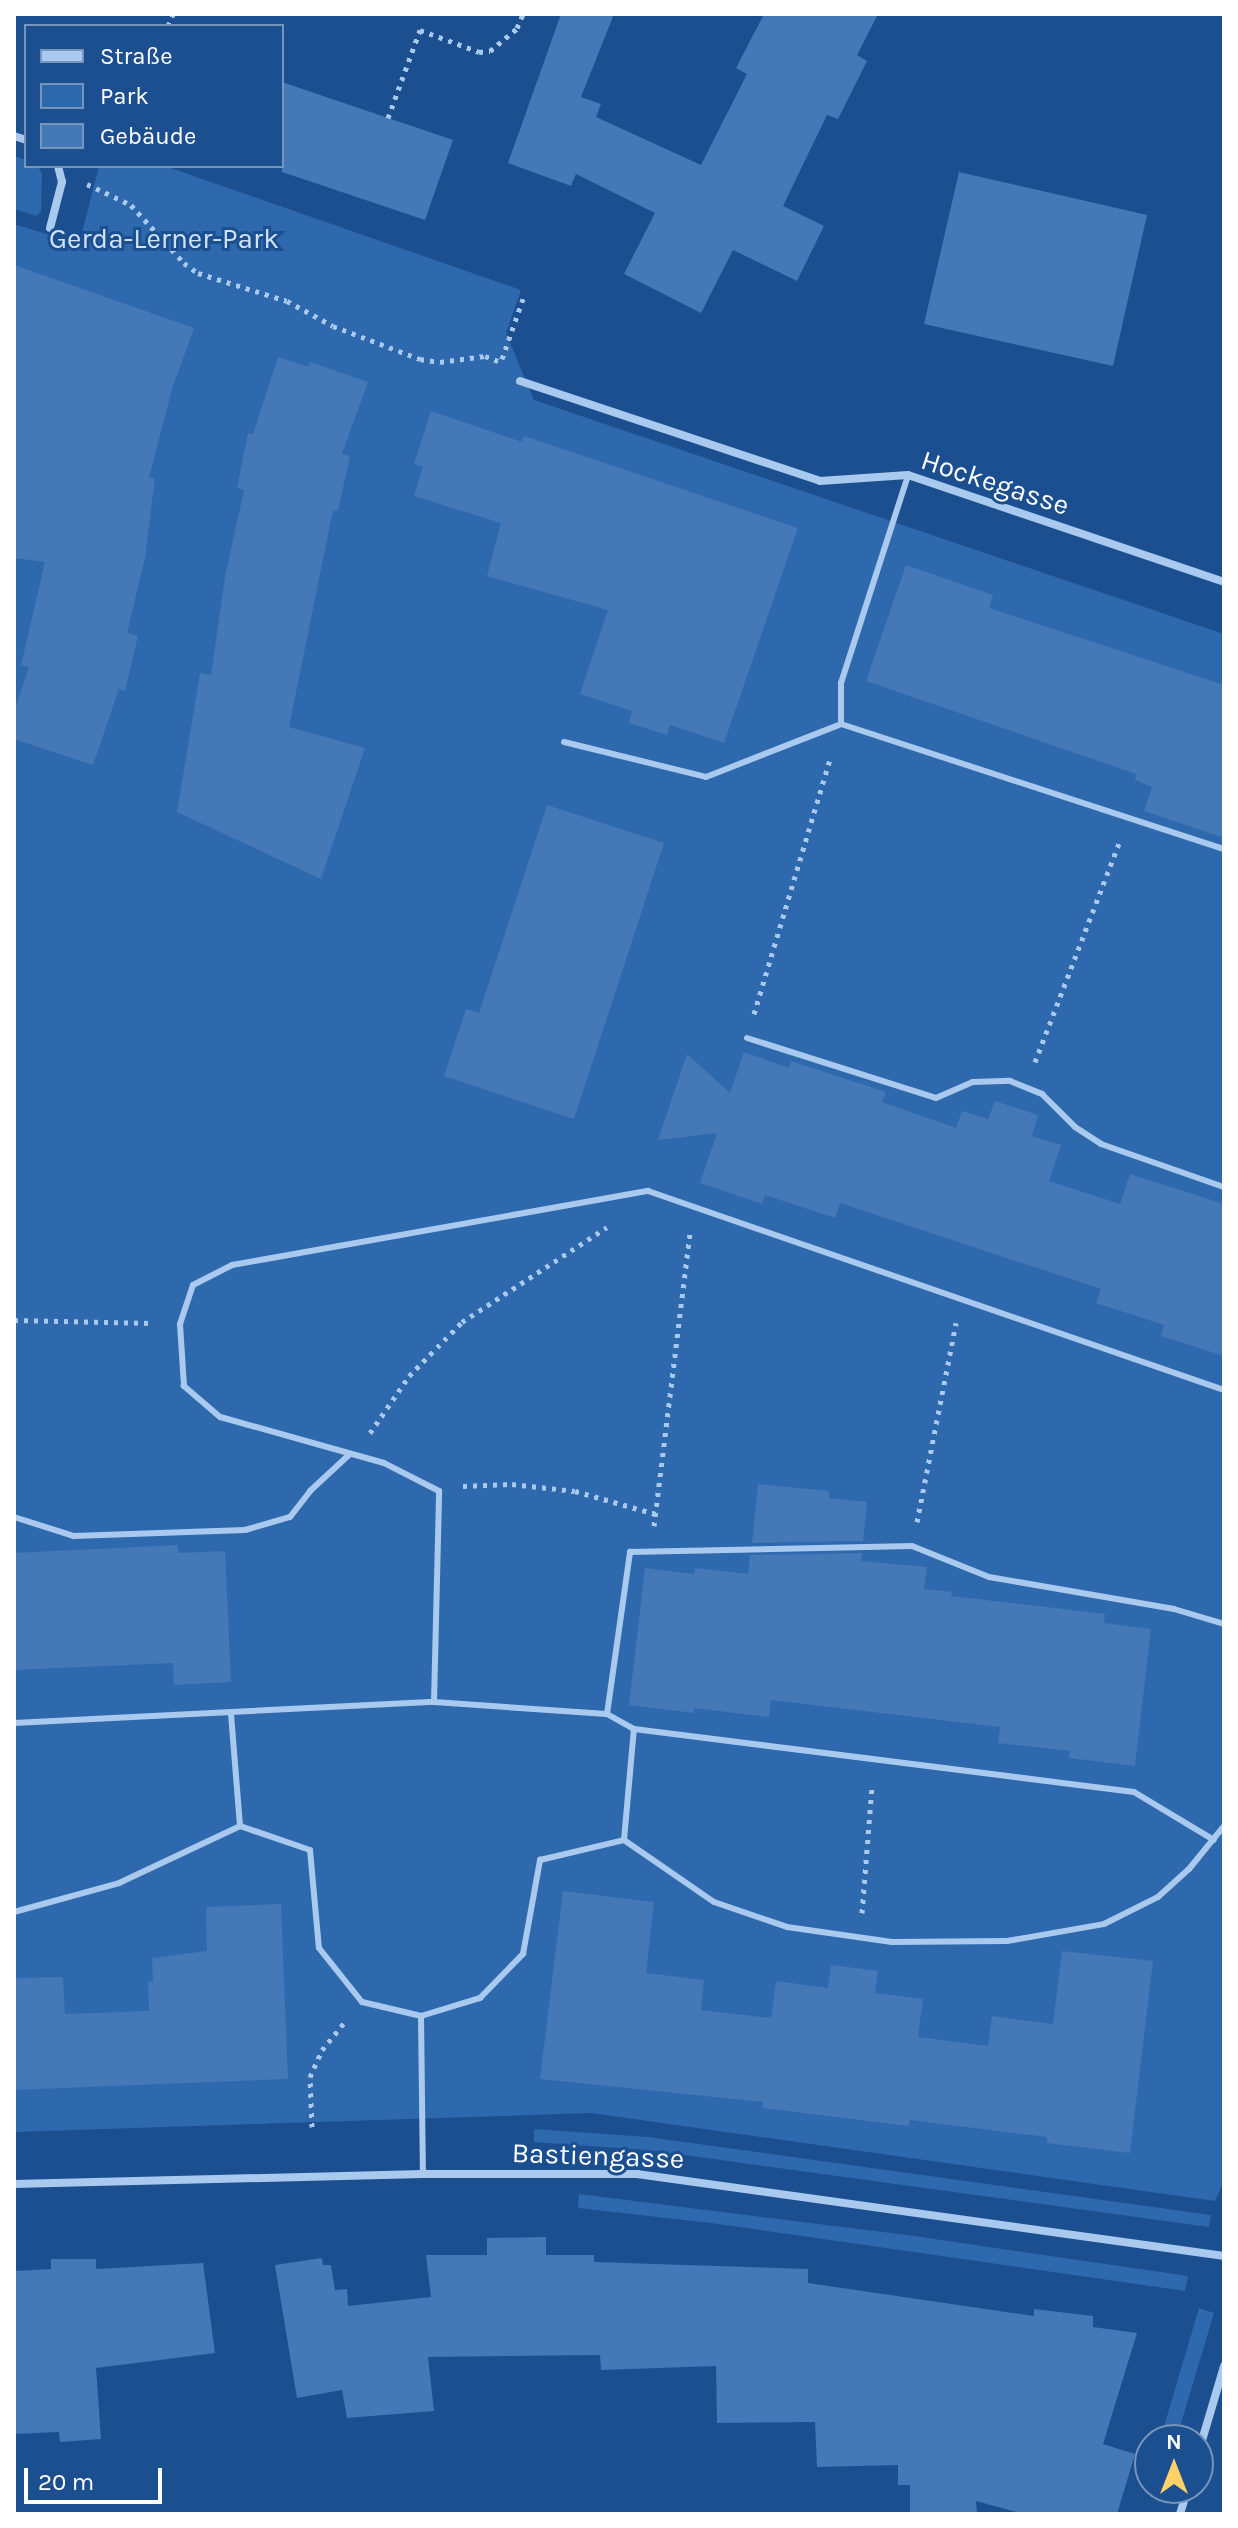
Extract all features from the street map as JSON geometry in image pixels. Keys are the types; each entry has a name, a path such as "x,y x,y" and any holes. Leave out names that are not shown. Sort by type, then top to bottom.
{"street":[{"path":"50,228 62,182 58,168"},
{"name":"Hockegasse","path":"520,381 820,481 908,475 1224,582"},
{"name":"Bastiengasse","path":"14,2184 423,2174 637,2174 1224,2256"},
{"path":"1207,2424 1224,2366"}],"lane":[{"path":"841,724 841,683 908,475"},
{"path":"564,742 706,777 841,724 1224,849"},
{"path":"747,1038 936,1098 973,1082 1010,1081 1042,1094 1075,1127 1101,1144 1224,1187"},
{"path":"434,1702 439,1491 384,1463 220,1417 184,1386 180,1324 193,1285 232,1265 648,1191 1224,1390"},
{"path":"14,1517 74,1536 245,1530 290,1517 350,1454"},
{"path":"607,1714 630,1552 912,1546 989,1577 1174,1609 1224,1624"},
{"path":"14,1723 434,1702 607,1714 634,1729 1134,1792 1214,1840"},
{"path":"231,1714 240,1826"},
{"path":"624,1840 634,1729"},
{"path":"14,1912 119,1883 240,1826 310,1850 319,1948 362,2002 421,2016 480,1998 523,1954 540,1860 624,1840 714,1902 787,1927 892,1942 1007,1941 1104,1924 1158,1897 1224,1826"},
{"path":"421,2016 423,2174"}],"path":[{"path":"388,118 420,30 479,52 490,51 517,28 523,14"},
{"path":"62,182 93,185 131,205 184,263 198,273 287,301 333,326 420,359 440,362 485,356 501,362 520,381"},
{"path":"501,362 524,296"},
{"path":"747,1038 841,724"},
{"path":"1025,1087 1129,817"},
{"path":"350,1454 366,1438 409,1376 462,1322 600,1232 648,1191"},
{"path":"651,1551 694,1207"},
{"path":"912,1546 961,1299"},
{"path":"14,1320 180,1324"},
{"path":"439,1491 462,1486 512,1484 575,1491 656,1514"},
{"path":"861,1937 874,1759"},
{"path":"312,2127 310,2077 322,2050 362,2002"}],"green space":[{"path":"14,156 24,159 24,168 39,168 42,174 41,212 36,216 14,209"},
{"name":"Gerda-Lerner-Park","path":"98,168 171,168 521,290 506,333 534,400 1224,634 1224,2181 1215,2201 591,2113 14,2132 14,224 79,244"},
{"path":"534,2129 648,2137 1211,2215 1209,2227 648,2150 534,2142"},
{"path":"579,2194 907,2235 1188,2276 1185,2291 711,2223 578,2208"},
{"path":"1199,2308 1214,2313 1181,2424 1165,2424"}],"building":[{"path":"561,14 614,14 581,97 601,104 596,117 701,165 747,74 736,68 764,14 878,14 857,55 867,61 838,119 827,115 783,206 824,226 797,281 733,250 701,313 624,274 655,213 576,174 571,186 508,163"},
{"path":"284,83 453,140 425,220 282,172"},
{"path":"959,172 1147,215 1113,366 924,324"},
{"path":"14,265 194,328 172,389 149,478 155,478 145,558 127,633 138,636 125,691 119,689 93,765 14,739 14,712 29,667 21,665 45,562 14,558"},
{"path":"278,357 308,367 310,362 368,382 342,454 350,456 338,511 333,510 289,727 365,748 321,879 177,812 200,673 211,675 225,577 244,490 237,488 248,433 253,434"},
{"path":"431,411 522,442 524,436 798,528 724,743 670,725 667,735 629,723 632,711 580,694 608,610 487,576 501,523 414,496 423,467 414,464"},
{"path":"906,565 993,595 989,608 1224,685 1224,838 1144,811 1152,787 1135,780 1136,774 866,681"},
{"path":"547,805 664,843 574,1119 444,1076 466,1009 479,1013"},
{"path":"744,1052 789,1068 791,1061 886,1092 882,1102 956,1128 962,1111 988,1119 995,1101 1038,1115 1032,1136 1061,1145 1049,1181 1120,1204 1130,1174 1224,1204 1224,1356 1161,1336 1164,1325 1096,1303 1101,1289 840,1203 835,1218 765,1195 762,1204 700,1183 717,1133 658,1140 687,1054 730,1093"},
{"path":"758,1484 829,1491 829,1498 867,1502 863,1541 752,1543"},
{"path":"178,1545 178,1553 225,1551 231,1682 174,1685 173,1663 14,1670 14,1553"},
{"path":"862,1553 861,1561 927,1567 924,1589 952,1592 951,1596 1105,1614 1104,1623 1151,1629 1135,1766 1069,1758 1070,1751 998,1743 1000,1727 771,1700 769,1717 694,1708 694,1713 629,1705 645,1568 694,1574 695,1568 748,1574 750,1555"},
{"path":"563,1891 654,1902 646,1973 704,1980 701,2010 771,2018 776,1981 828,1988 831,1965 878,1971 875,1993 923,1999 918,2037 988,2046 992,2016 1053,2024 1062,1951 1153,1961 1130,2153 1047,2143 1047,2137 910,2120 909,2126 763,2108 763,2102 540,2079"},
{"path":"281,1904 288,2079 14,2090 14,1978 63,1977 65,2014 149,2011 148,1982 153,1982 152,1958 207,1951 206,1907"},
{"path":"546,2237 546,2255 594,2255 594,2262 808,2269 808,2283 1034,2316 1034,2309 1093,2316 1093,2327 1137,2333 1103,2444 1134,2454 1117,2514 1023,2514 976,2501 977,2514 910,2514 910,2485 898,2485 898,2465 817,2467 815,2422 717,2423 716,2366 601,2370 600,2355 428,2357 434,2411 347,2418 342,2390 297,2398 275,2265 322,2258 323,2265 331,2265 335,2290 347,2289 348,2306 431,2297 426,2255 487,2255 487,2238"},
{"path":"51,2259 96,2259 96,2269 203,2263 215,2353 96,2368 101,2439 60,2442 59,2432 14,2434 14,2271 51,2269"}]}
